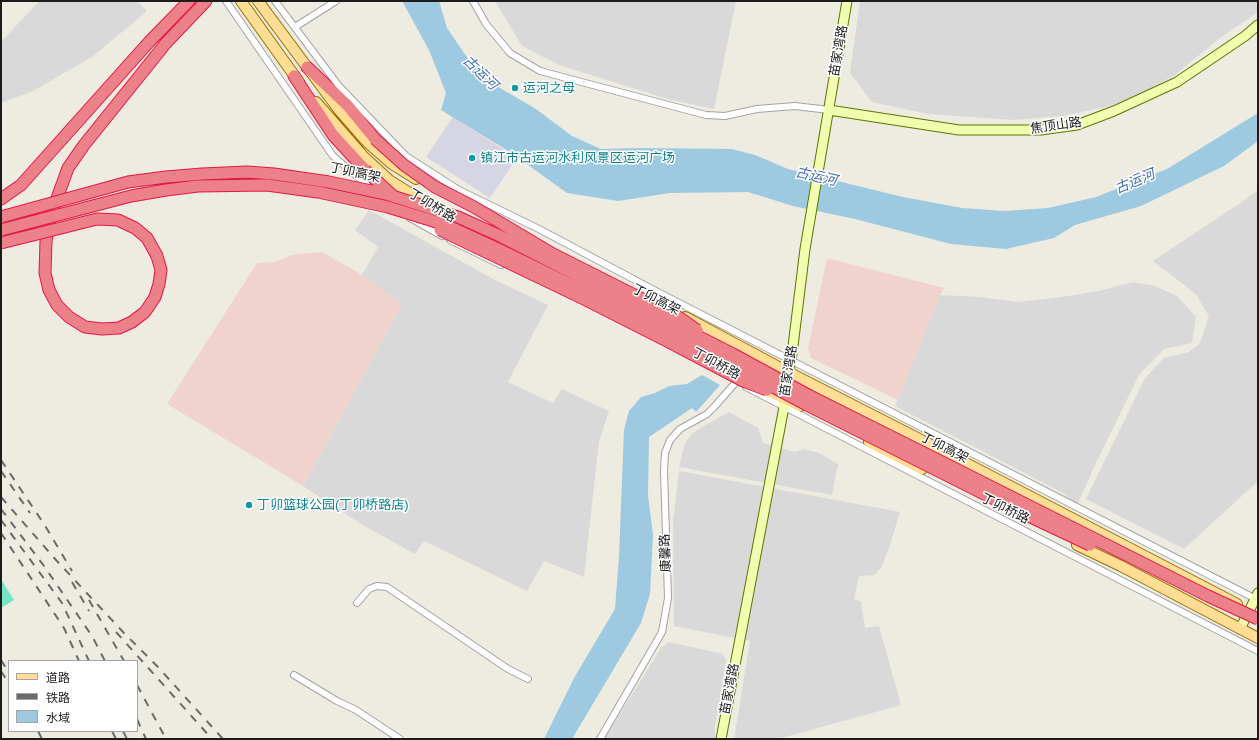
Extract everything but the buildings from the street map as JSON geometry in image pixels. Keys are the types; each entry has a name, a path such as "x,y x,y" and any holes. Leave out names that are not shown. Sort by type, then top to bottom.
{"highway":[{"path":"1,199 21,185 149,42 188,1"},
{"path":"1,242 97,219 118,220 135,228 148,238 157,256 161,270 155,297 145,312 132,322 119,328 102,330 85,327 69,317 57,305 49,290 45,273 46,241 54,207 68,168 84,145 166,43 206,1"},
{"path":"307,67 348,106 374,139 404,165 435,187 474,207 553,254 680,318 732,354"},
{"path":"294,76 332,135 365,170 394,197 431,226 584,299 743,381 805,404"},
{"name":"丁卯高架","path":"1,217 128,182 166,177 246,172 301,177 386,194 458,217 500,236 732,354 810,396 1208,596 1258,619"},
{"name":"丁卯高架","path":"1,230 123,198 166,190 198,186 267,185 318,192 388,207 446,225 679,337 805,404 1018,511 1258,627"},
{"path":"1208,596 1239,603 1255,612"}],"main road":[{"name":"丁卯桥路","path":"241,1 294,76 359,152 389,180 440,212 784,403 817,413 888,452 1121,566 1258,638"},
{"name":"丁卯桥路","path":"258,1 339,110 367,142 392,164 446,197 642,293 788,372 1255,612"}],"street":[{"path":"226,1 333,156 399,212 461,247 635,329 736,382 784,403 1001,518 1258,651"},
{"path":"275,1 338,85 406,156 459,190 539,229 650,288 1257,597 1255,612 1240,629"},
{"path":"295,28 336,1"},
{"path":"473,1 486,24 510,53 540,71 706,114 725,116 757,109 795,106 829,110"},
{"name":"苗家湾路","path":"721,739 784,403 805,249 847,1"},
{"name":"焦顶山路","path":"829,110 959,130 1041,130 1078,124 1114,111 1176,82 1258,26"},
{"name":"康馨路","path":"600,739 662,632 664,626 668,598 664,503 664,453 670,440 680,429 707,414 736,382"},
{"path":"357,602 369,589 377,586 387,587 508,669 528,679"},
{"path":"294,674 337,701 356,710 400,739"}],"shaded area":[{"path":"39,1 137,1 147,11 92,57 33,91 1,103 1,42"},
{"path":"495,1 736,1 714,109 668,99 559,65 522,46"},
{"path":"860,1 1258,1 1258,12 1220,38 1175,75 1143,92 1110,106 1063,116 1015,120 928,114 872,102 850,73"},
{"name":"镇江市古运河水利风景区运河广场","path":"453,117 517,158 490,198 426,157"},
{"path":"1258,190 1258,481 1184,549 1086,499 1145,378 1164,358 1189,352 1200,343 1209,316 1196,294 1153,261"},
{"path":"369,210 495,280 548,305 508,382 553,403 562,389 609,411 599,441 584,577 544,561 527,591 424,541 415,554 361,524 303,486 402,304 362,275 378,247 355,230"},
{"path":"322,252 362,275 402,304 303,486 167,404 257,263 275,262 292,255"},
{"path":"827,258 944,288 898,400 811,358 808,348"},
{"path":"1133,282 1155,286 1177,296 1196,317 1192,343 1164,349 1139,375 1077,505 1063,493 895,406 940,295 980,297 1017,302 1099,291"},
{"path":"729,412 758,428 763,443 795,452 804,449 819,453 838,464 832,495 679,467 685,443 692,434"},
{"path":"679,471 900,512 881,568 874,575 859,576 854,599 861,602 865,628 879,626 901,705 778,739 734,739 750,641 674,626 673,522"},
{"path":"669,642 723,654 726,660 715,728 715,739 604,739 661,648"}],"green space":[{"path":"1,579 14,600 1,608"}],"water":[{"name":"古运河","path":"402,1 439,1 447,28 469,60 488,81 536,109 572,136 601,149 732,149 755,155 788,169 903,197 962,208 1005,211 1048,208 1096,197 1167,169 1258,113 1258,141 1224,166 1141,206 1075,225 1054,238 1006,249 951,244 855,219 793,206 748,192 670,193 618,201 567,193 510,152 441,110 446,93 429,50"},
{"path":"702,375 720,385 696,412 692,408 649,437 648,495 653,535 650,594 641,623 572,739 544,739 574,678 615,609 619,556 624,430 629,411 641,397 655,393 669,386 687,384"}],"railway":[{"path":"1,460 44,524 72,571"},
{"path":"1,471 30,513"},
{"path":"1,497 56,560 158,667 223,739"},
{"path":"1,509 44,566 92,636 104,660"},
{"path":"1,520 62,603 89,660"},
{"path":"1,533 64,628 79,660"},
{"path":"72,582 89,611"},
{"path":"89,600 123,660"},
{"path":"116,632 212,739"},
{"path":"1,660 8,671"},
{"path":"1,671 8,682"},
{"path":"138,687 166,739"},
{"path":"138,721 146,739"},
{"path":"38,732 42,739"},
{"path":"112,732 116,739"},
{"path":"124,732 127,739"}],"place":[{"name":"运河之母","path":"515,88"},
{"name":"镇江市古运河水利风景区运河广场","path":"472,158"},
{"name":"丁卯篮球公园(丁卯桥路店)","path":"249,505"}]}
